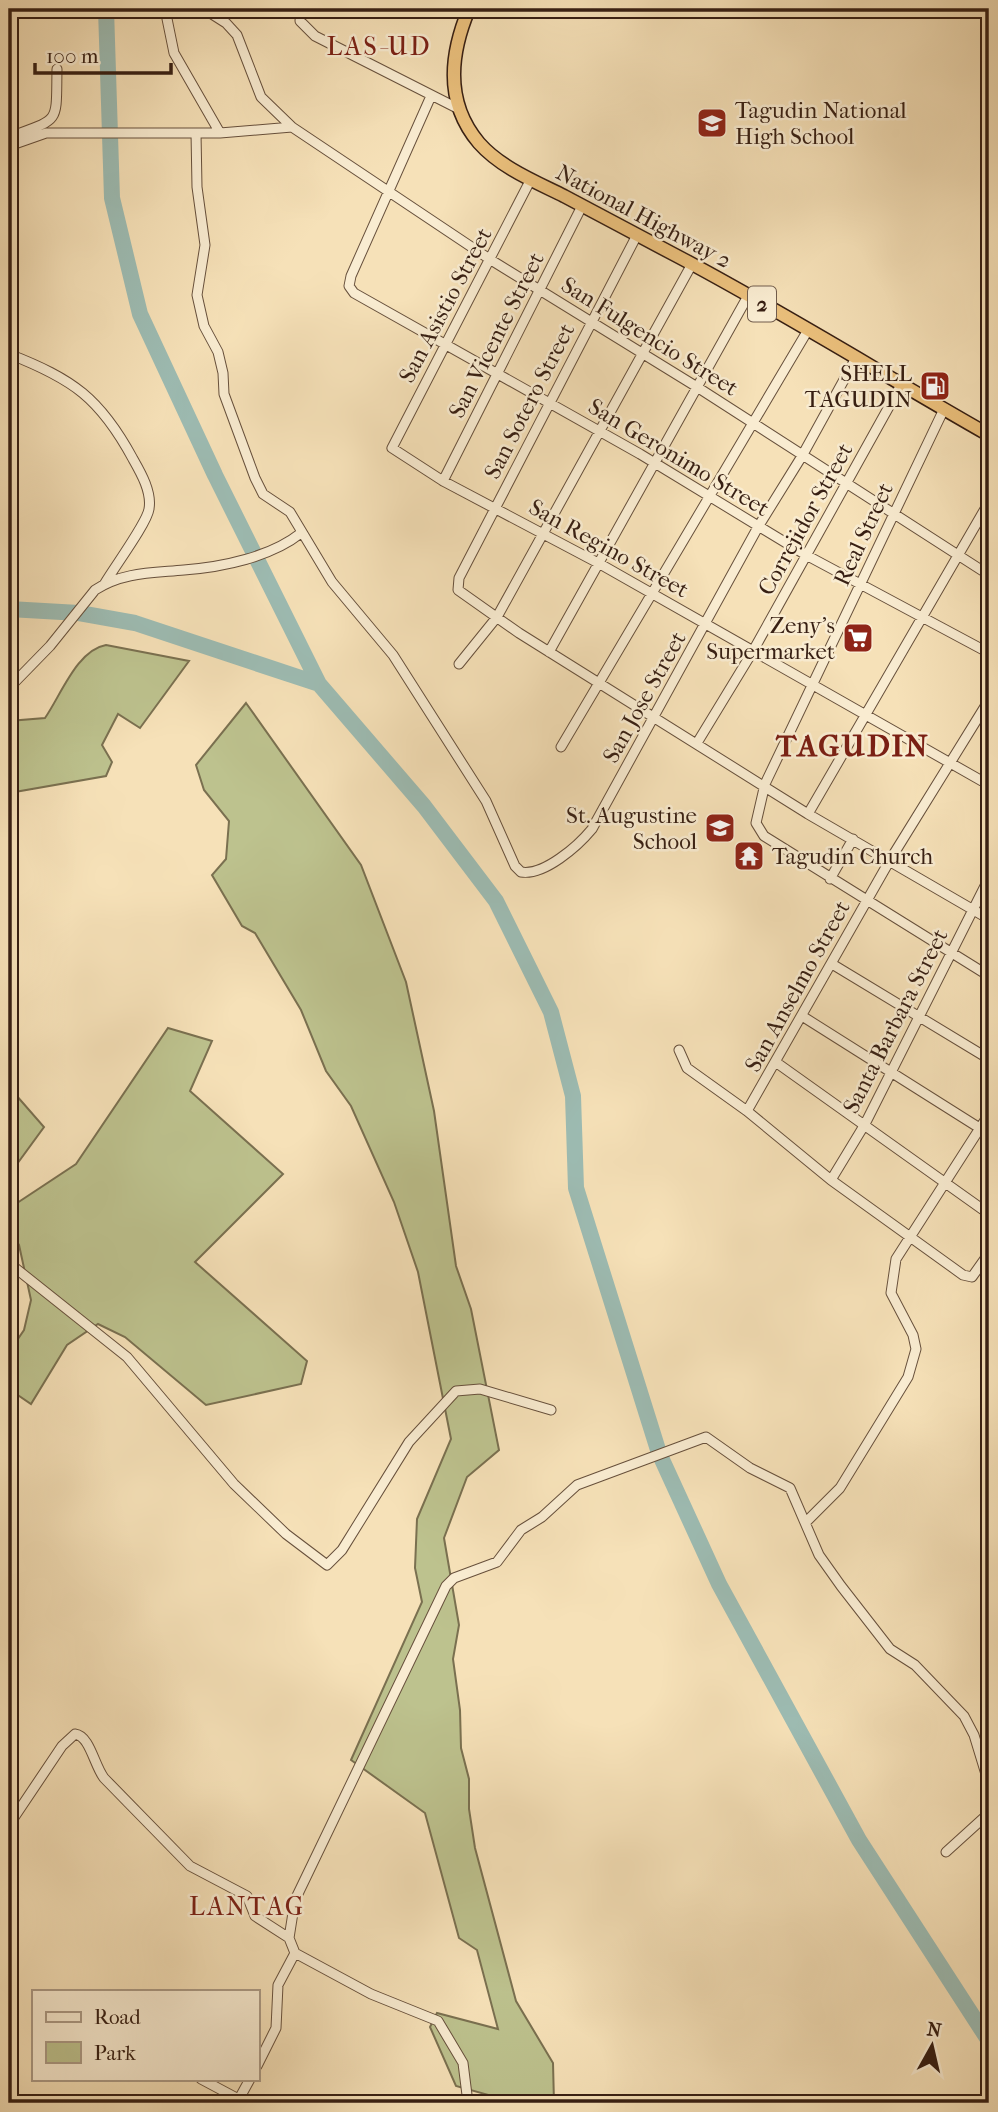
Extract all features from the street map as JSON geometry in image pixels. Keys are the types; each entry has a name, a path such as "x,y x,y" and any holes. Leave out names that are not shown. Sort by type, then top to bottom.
{"highway":[{"name":"National Highway 2","path":"469,9 453,69 459,109 480,144 531,179 692,264 989,435"}],"street":[{"path":"165,9 174,52 220,133"},
{"name":"San Fulgencio Street","path":"204,9 226,23 237,35 261,97 292,127 491,260 697,387 989,575"},
{"path":"301,9 300,21 315,36 373,63 459,109"},
{"path":"9,137 41,127 53,118 58,99 57,69"},
{"path":"391,191 431,96"},
{"path":"9,146 30,136 58,133 220,133 292,127"},
{"path":"9,688 32,667 95,590 105,583 130,575 229,562 282,546 301,533 290,512 263,494 255,478 224,394 218,352 204,326 197,295 205,245 193,133"},
{"name":"San Asistio Street","path":"392,448 531,179"},
{"name":"San Geronimo Street","path":"391,191 351,276 351,290 600,430 806,555 862,582 989,653"},
{"name":"San Vicente Street","path":"443,481 582,206"},
{"name":"San Sotero Street","path":"497,618 461,593 457,586 548,402 637,235"},
{"path":"459,664 497,618 692,264"},
{"path":"549,652 748,296"},
{"path":"561,747 808,330"},
{"path":"9,355 57,377 98,404 140,471 149,496 149,510 105,583"},
{"name":"San Jose Street","path":"301,533 332,582 393,655 485,801 517,869 531,872 563,857 581,843 655,718 758,527 803,456 856,358"},
{"name":"Correjidor Street","path":"697,743 753,651 901,385"},
{"name":"Real Street","path":"831,879 759,830 757,814 765,784 944,409"},
{"name":"San Regino Street","path":"392,448 443,481 651,592 989,785"},
{"path":"808,814 989,502"},
{"path":"497,618 765,784 808,814 989,919"},
{"name":"San Anselmo Street","path":"747,1111 777,1063 890,860 952,764 989,700"},
{"path":"853,839 831,879 989,976"},
{"name":"Santa Barbara Street","path":"831,1180 865,1124 989,878"},
{"path":"832,964 989,1059"},
{"path":"802,1016 985,1131"},
{"path":"679,1050 687,1068 747,1111 831,1180 967,1277 975,1274 989,1252"},
{"path":"777,1063 989,1214"},
{"path":"806,1522 840,1488 914,1363 915,1342 894,1301 890,1284 896,1259 944,1181 985,1131 989,1114"},
{"path":"9,1263 127,1357 233,1484 286,1534 327,1565 342,1550 409,1442 456,1391 480,1389 551,1410"},
{"path":"468,2103 463,2063 438,2021 371,1994 295,1953 289,1938 298,1890 439,1596 454,1578 497,1562 521,1530 542,1517 577,1485 698,1438 714,1440 750,1468 790,1488 820,1555 880,1637 890,1648 915,1665 964,1716 974,1735 989,1784"},
{"path":"9,1825 62,1745 75,1734 79,1734 86,1740 96,1768 104,1778 190,1866 247,1896 255,1916 289,1938"},
{"path":"946,1852 989,1813"},
{"path":"259,2062 276,2028 278,1985 295,1953"},
{"path":"203,2080 243,2101 250,2080"}],"green space":[{"path":"106,645 189,661 140,728 118,714 102,745 112,762 106,776 9,793 9,721 45,718 78,664 86,655"},
{"path":"246,703 361,865 406,982 434,1111 456,1266 471,1309 499,1450 467,1477 444,1538 459,1625 453,1659 460,1710 461,1748 469,1779 469,1809 475,1848 516,2001 553,2063 554,2103 517,2103 456,2086 430,2027 437,2013 498,2029 477,1950 459,1938 425,1813 351,1760 422,1602 415,1568 417,1519 451,1439 418,1272 394,1202 351,1106 326,1071 301,1010 255,933 242,926 212,875 226,859 229,821 204,790 196,765"},
{"path":"168,1028 212,1041 190,1091 283,1174 195,1262 307,1361 301,1384 206,1405 125,1337 98,1324 67,1345 31,1404 9,1389 9,1352 24,1330 31,1300 19,1245 9,1229 9,1205 11,1207 76,1164"},
{"path":"9,1087 44,1127 9,1175"}],"waterway":[{"path":"106,9 112,198 140,314 215,475 319,684 424,806 496,901 551,1012 573,1096 576,1188 659,1453 719,1584 859,1840 989,2041"},
{"path":"9,609 79,613 135,623 319,684"}],"place":[{"name":"Tagudin National High School","path":"712,123"},
{"name":"SHELL TAGUDIN","path":"935,386"},
{"name":"Zeny's Supermarket","path":"858,638"},
{"name":"St. Augustine School","path":"720,828"},
{"name":"Tagudin Church","path":"749,856"}],"district":[{"name":"LAS-UD","path":"379,46"},
{"name":"TAGUDIN","path":"853,746"},
{"name":"LANTAG","path":"247,1906"}]}
